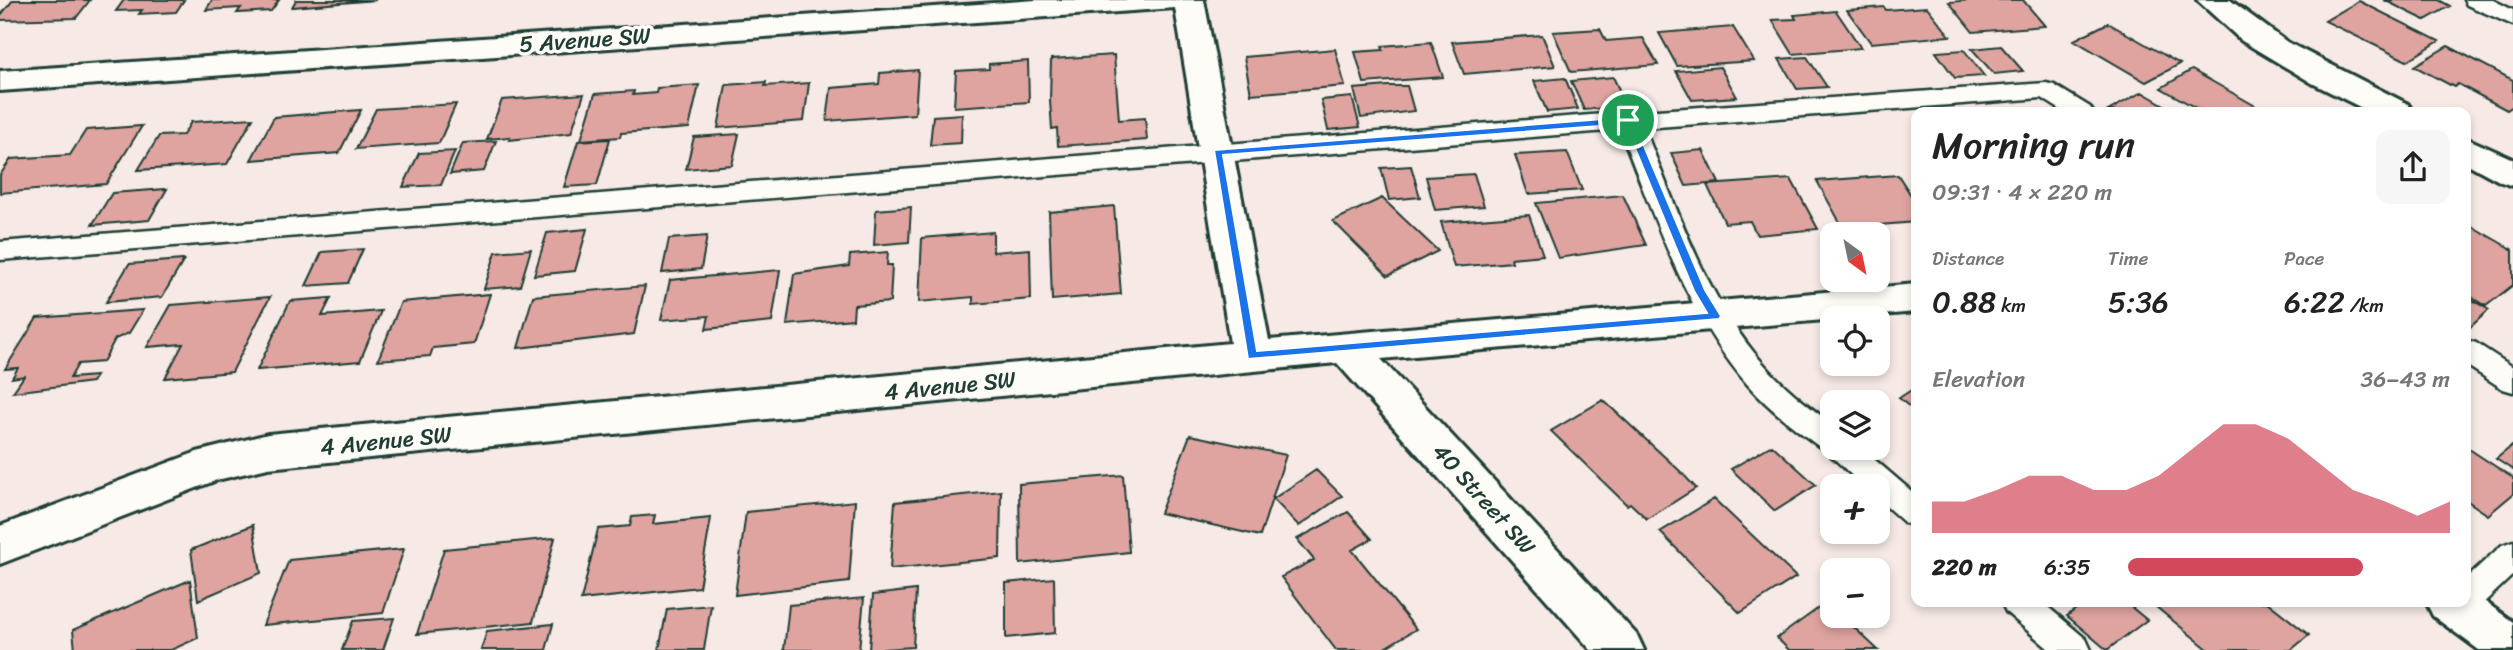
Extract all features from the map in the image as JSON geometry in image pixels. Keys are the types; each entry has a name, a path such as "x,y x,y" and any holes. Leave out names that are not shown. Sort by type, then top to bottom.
{"street":[{"name":"5 Avenue SW","path":"0,81 1169,0"},
{"path":"1189,0 1252,356"},
{"path":"2213,0 2270,45 2387,107"},
{"path":"2471,152 2513,174"},
{"name":"4 Avenue SW","path":"0,545 212,464 268,451 1252,356 1911,298"},
{"name":"40 Street SW","path":"1347,348 1621,650"},
{"path":"2464,607 2513,648"}],"lane":[{"path":"2475,0 2513,18"},
{"path":"0,251 1217,152 2046,90 2073,107"},
{"path":"1628,120 1700,291 1715,316 1760,379 1820,431"},
{"path":"2471,354 2513,381"},
{"path":"1854,460 1911,510"},
{"path":"2471,591 2513,555"},
{"path":"2024,607 2074,650"}],"building":[{"path":"13,0 90,0 76,18 0,20 0,16"},
{"path":"124,0 184,0 176,12 139,14 142,10 116,11"},
{"path":"212,0 279,0 271,11 237,13 241,8 206,10"},
{"path":"296,0 376,0 292,7"},
{"path":"2023,0 2045,26 1973,32 1949,2"},
{"path":"2384,0 2439,0 2450,6 2425,20"},
{"path":"2359,1 2439,41 2407,61 2325,21"},
{"path":"1884,7 1886,10 1927,7 1950,36 1871,43 1847,10"},
{"path":"1836,11 1861,48 1793,54 1772,20 1796,19 1794,15"},
{"path":"2108,23 2180,64 2146,82 2074,40"},
{"path":"1733,27 1754,61 1677,66 1659,33"},
{"path":"1600,29 1606,41 1643,38 1658,65 1571,72 1553,32"},
{"path":"1542,35 1555,66 1464,74 1452,42"},
{"path":"1431,42 1443,77 1364,83 1355,52 1383,50 1382,46"},
{"path":"2001,46 2023,71 1994,74 1972,49"},
{"path":"2448,46 2513,80 2513,106 2507,110 2458,84 2454,87 2414,66"},
{"path":"1335,49 1345,86 1251,94 1244,57"},
{"path":"1964,50 1984,76 1955,78 1936,52"},
{"path":"1114,55 1119,120 1145,118 1147,140 1058,146 1057,128 1052,129 1051,59"},
{"path":"1807,57 1827,87 1797,89 1779,59"},
{"path":"1028,61 1029,102 954,107 956,71 989,69 989,64"},
{"path":"1720,67 1737,97 1692,100 1676,71"},
{"path":"918,70 915,114 827,121 831,88 879,84 880,73"},
{"path":"2192,70 2257,107 2194,107 2161,88"},
{"path":"1613,77 1627,106 1584,110 1571,81"},
{"path":"1565,78 1578,109 1547,112 1534,81"},
{"path":"766,82 765,86 809,83 804,121 718,128 726,85"},
{"path":"699,85 689,128 621,133 620,137 581,140 595,94 634,91 633,95 656,93 657,88"},
{"path":"1407,86 1414,111 1361,118 1354,89"},
{"path":"2142,92 2168,107 2115,107"},
{"path":"584,94 571,133 509,140 510,137 487,139 502,100"},
{"path":"1352,97 1360,127 1328,130 1321,100"},
{"path":"456,104 439,143 356,149 376,109"},
{"path":"361,110 339,153 251,160 274,117"},
{"path":"962,114 961,143 930,145 933,116"},
{"path":"253,118 227,164 138,170 159,136 183,135 191,122"},
{"path":"142,126 106,184 0,193 0,175 11,159 70,155 86,130"},
{"path":"739,134 732,165 686,169 694,137"},
{"path":"610,139 597,185 564,187 578,141"},
{"path":"496,141 484,171 450,174 463,143"},
{"path":"1703,150 1719,183 1686,186 1671,153"},
{"path":"455,151 441,185 403,187 419,153"},
{"path":"1567,152 1582,190 1528,194 1515,155"},
{"path":"1411,166 1420,197 1389,200 1381,168"},
{"path":"1474,174 1484,206 1435,210 1426,177"},
{"path":"1898,175 1911,195 1911,222 1840,222 1817,181"},
{"path":"1791,179 1818,229 1757,235 1750,221 1725,223 1707,185"},
{"path":"167,189 149,220 92,225 112,193"},
{"path":"1623,195 1646,245 1558,258 1536,203"},
{"path":"1382,198 1438,251 1388,276 1333,221"},
{"path":"1114,206 1121,294 1052,300 1049,212"},
{"path":"911,207 909,242 874,245 876,210"},
{"path":"1529,215 1543,255 1511,258 1512,262 1454,267 1441,222"},
{"path":"2471,226 2513,250 2513,285 2486,306 2471,296"},
{"path":"587,229 575,271 534,275 547,233"},
{"path":"993,232 993,252 1030,249 1031,299 973,304 973,297 919,302 922,238"},
{"path":"707,236 701,269 662,273 669,239"},
{"path":"363,249 348,283 306,286 322,252"},
{"path":"531,249 520,286 484,289 496,252"},
{"path":"888,252 887,265 892,265 890,302 854,305 853,319 787,325 794,274 849,266 850,255"},
{"path":"184,260 162,297 106,302 129,264"},
{"path":"780,270 772,322 706,329 709,316 661,320 670,280"},
{"path":"645,286 634,334 518,348 533,296"},
{"path":"490,294 474,344 433,348 430,356 378,360 401,302"},
{"path":"270,297 232,372 165,378 183,344 147,347 171,305"},
{"path":"331,298 322,316 381,311 360,361 257,370 290,301"},
{"path":"2471,299 2489,310 2471,326"},
{"path":"143,310 129,333 115,339 103,362 78,364 70,378 96,376 92,382 13,392 24,376 12,378 18,368 5,369 37,318"},
{"path":"1911,390 1911,408 1899,398"},
{"path":"1603,400 1696,488 1647,519 1630,503 1627,505 1551,431"},
{"path":"1190,435 1286,455 1260,536 1160,513"},
{"path":"1772,445 1816,485 1775,511 1731,469"},
{"path":"2513,445 2513,470 2496,459"},
{"path":"2471,450 2513,478 2513,494 2488,515 2471,503"},
{"path":"1316,470 1342,496 1299,526 1273,499"},
{"path":"1123,475 1129,552 1020,564 1019,484"},
{"path":"1001,491 1000,558 890,569 895,502"},
{"path":"1714,499 1796,577 1740,613 1660,532"},
{"path":"855,501 849,582 735,595 746,512"},
{"path":"1348,512 1372,539 1352,550 1416,629 1381,650 1336,650 1281,577 1314,560 1297,539"},
{"path":"655,515 653,524 711,518 699,587 581,600 598,529 630,526 632,517"},
{"path":"253,525 261,573 198,600 191,550"},
{"path":"555,538 533,622 417,634 444,549"},
{"path":"404,549 383,613 263,625 289,560"},
{"path":"1054,578 1055,633 1006,638 1006,583"},
{"path":"190,580 198,638 171,650 75,650 73,630"},
{"path":"916,590 913,647 869,650 873,595"},
{"path":"864,598 859,650 784,650 789,605"},
{"path":"711,605 704,650 659,650 667,609"},
{"path":"1820,607 1820,628 1855,628 1878,650 1789,650 1777,638"},
{"path":"2079,607 2131,607 2147,620 2107,650 2067,616"},
{"path":"2156,607 2273,607 2309,635 2291,650 2209,650"},
{"path":"394,618 383,650 342,650 353,621"},
{"path":"553,624 546,650 481,650 487,631"}],"route":[{"path":"1628,120 1700,291 1715,316 1252,356 1217,152 1628,120"}]}
